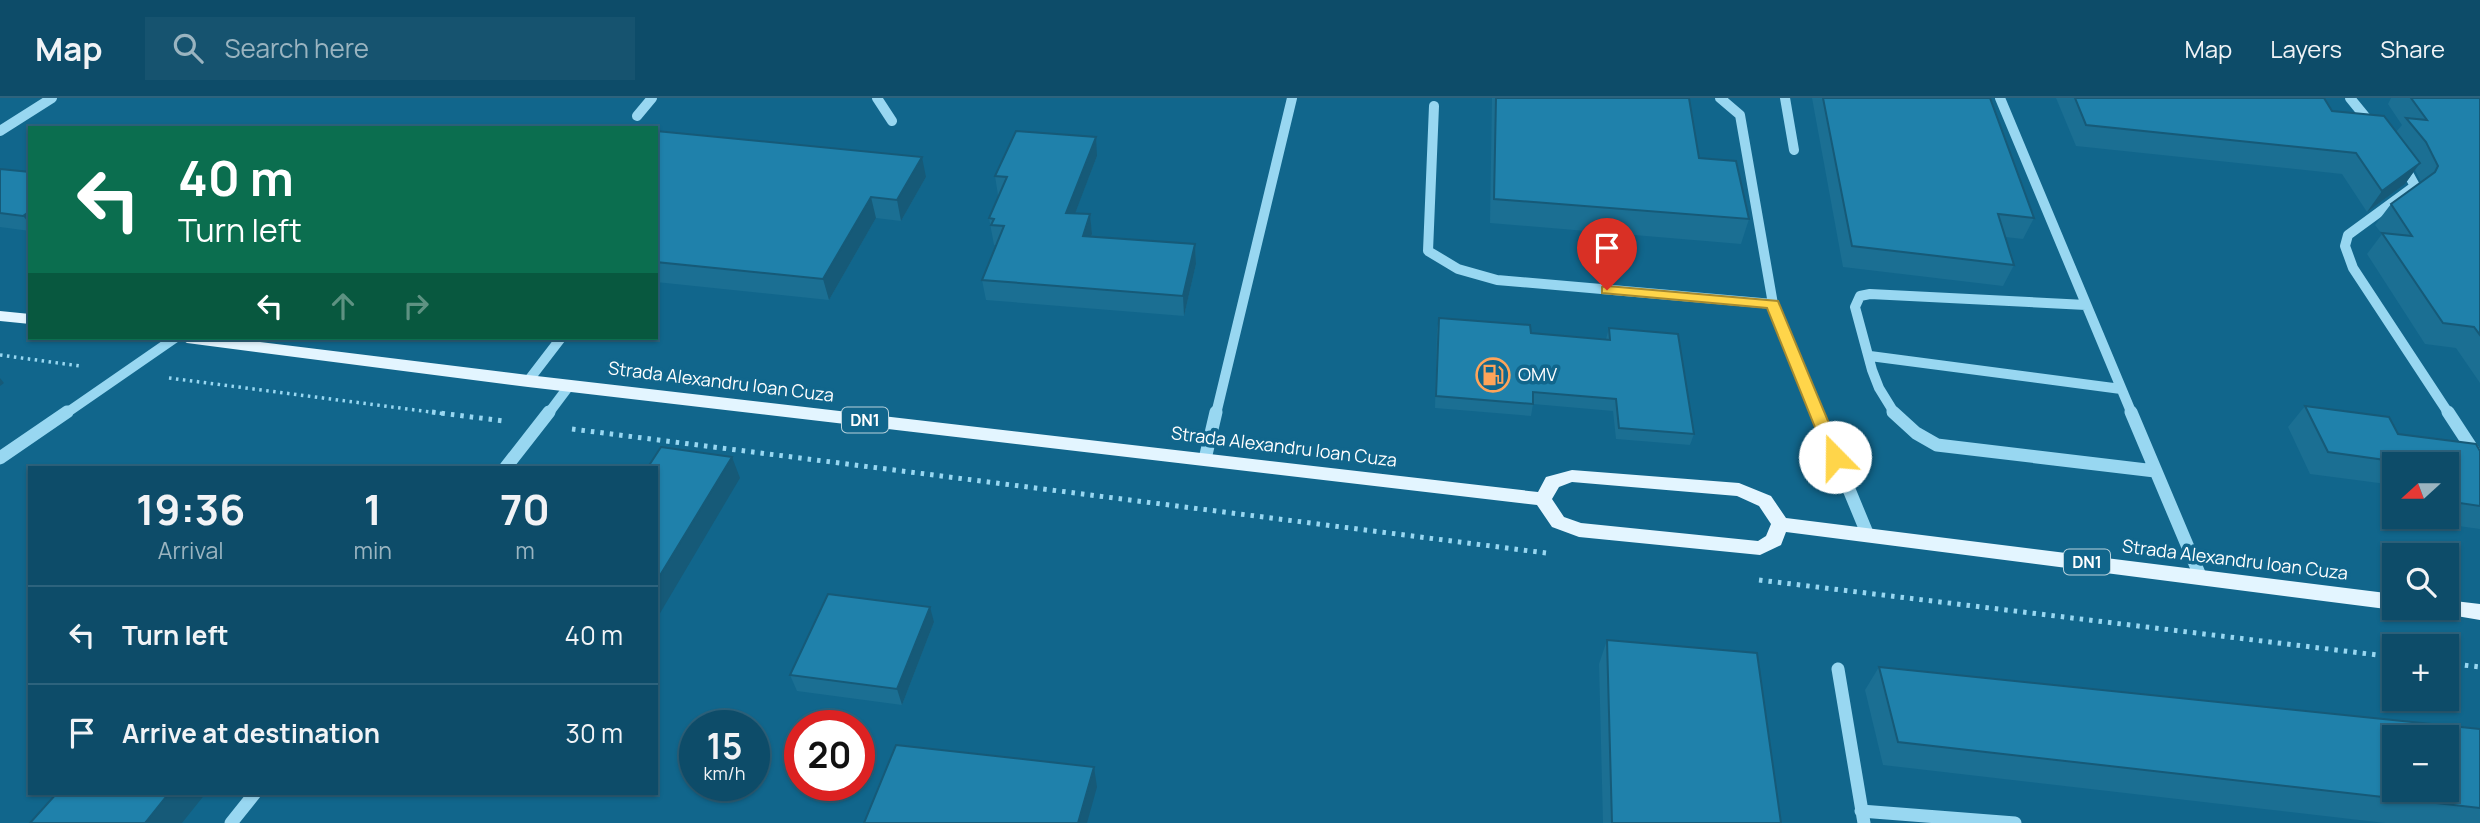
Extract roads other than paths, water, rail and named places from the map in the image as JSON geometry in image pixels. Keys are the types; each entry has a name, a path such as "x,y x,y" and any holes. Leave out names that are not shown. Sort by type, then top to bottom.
{"main road":[{"path":"0,316 28,319"},
{"name":"Strada Alexandru Ioan Cuza","path":"203,340 569,386 1543,499"},
{"path":"1572,476 1739,490 1765,501 1780,524 1774,540 1760,548 1579,530 1558,522 1543,499 1552,482 1572,476"},
{"name":"Strada Alexandru Ioan Cuza","path":"1780,524 2382,601"},
{"path":"2459,609 2480,612"}],"street":[{"path":"0,131 52,98"},
{"path":"636,116 652,98"},
{"path":"877,98 891,121"},
{"path":"1205,459 1292,98"},
{"path":"1720,98 1740,115 1773,304 1867,533"},
{"path":"1785,98 1794,150"},
{"path":"2000,98 2201,578"},
{"path":"2350,98 2381,137"},
{"path":"1434,106 1428,250 1458,270 1497,281 1773,304"},
{"path":"2396,156 2415,186 2348,235 2345,246 2353,268 2480,461"},
{"path":"2086,305 1870,294 1860,296 1855,307 1881,398 1895,418 1913,433 1937,445 2155,471"},
{"path":"0,458 172,340"},
{"path":"528,381 559,340"},
{"path":"1870,356 2121,389"},
{"path":"507,466 569,386"},
{"path":"1838,669 1862,817"},
{"path":"231,823 253,795"}],"lane":[{"path":"1862,817 2015,823"}],"place":[{"name":"OMV","path":"1493,375"}]}
